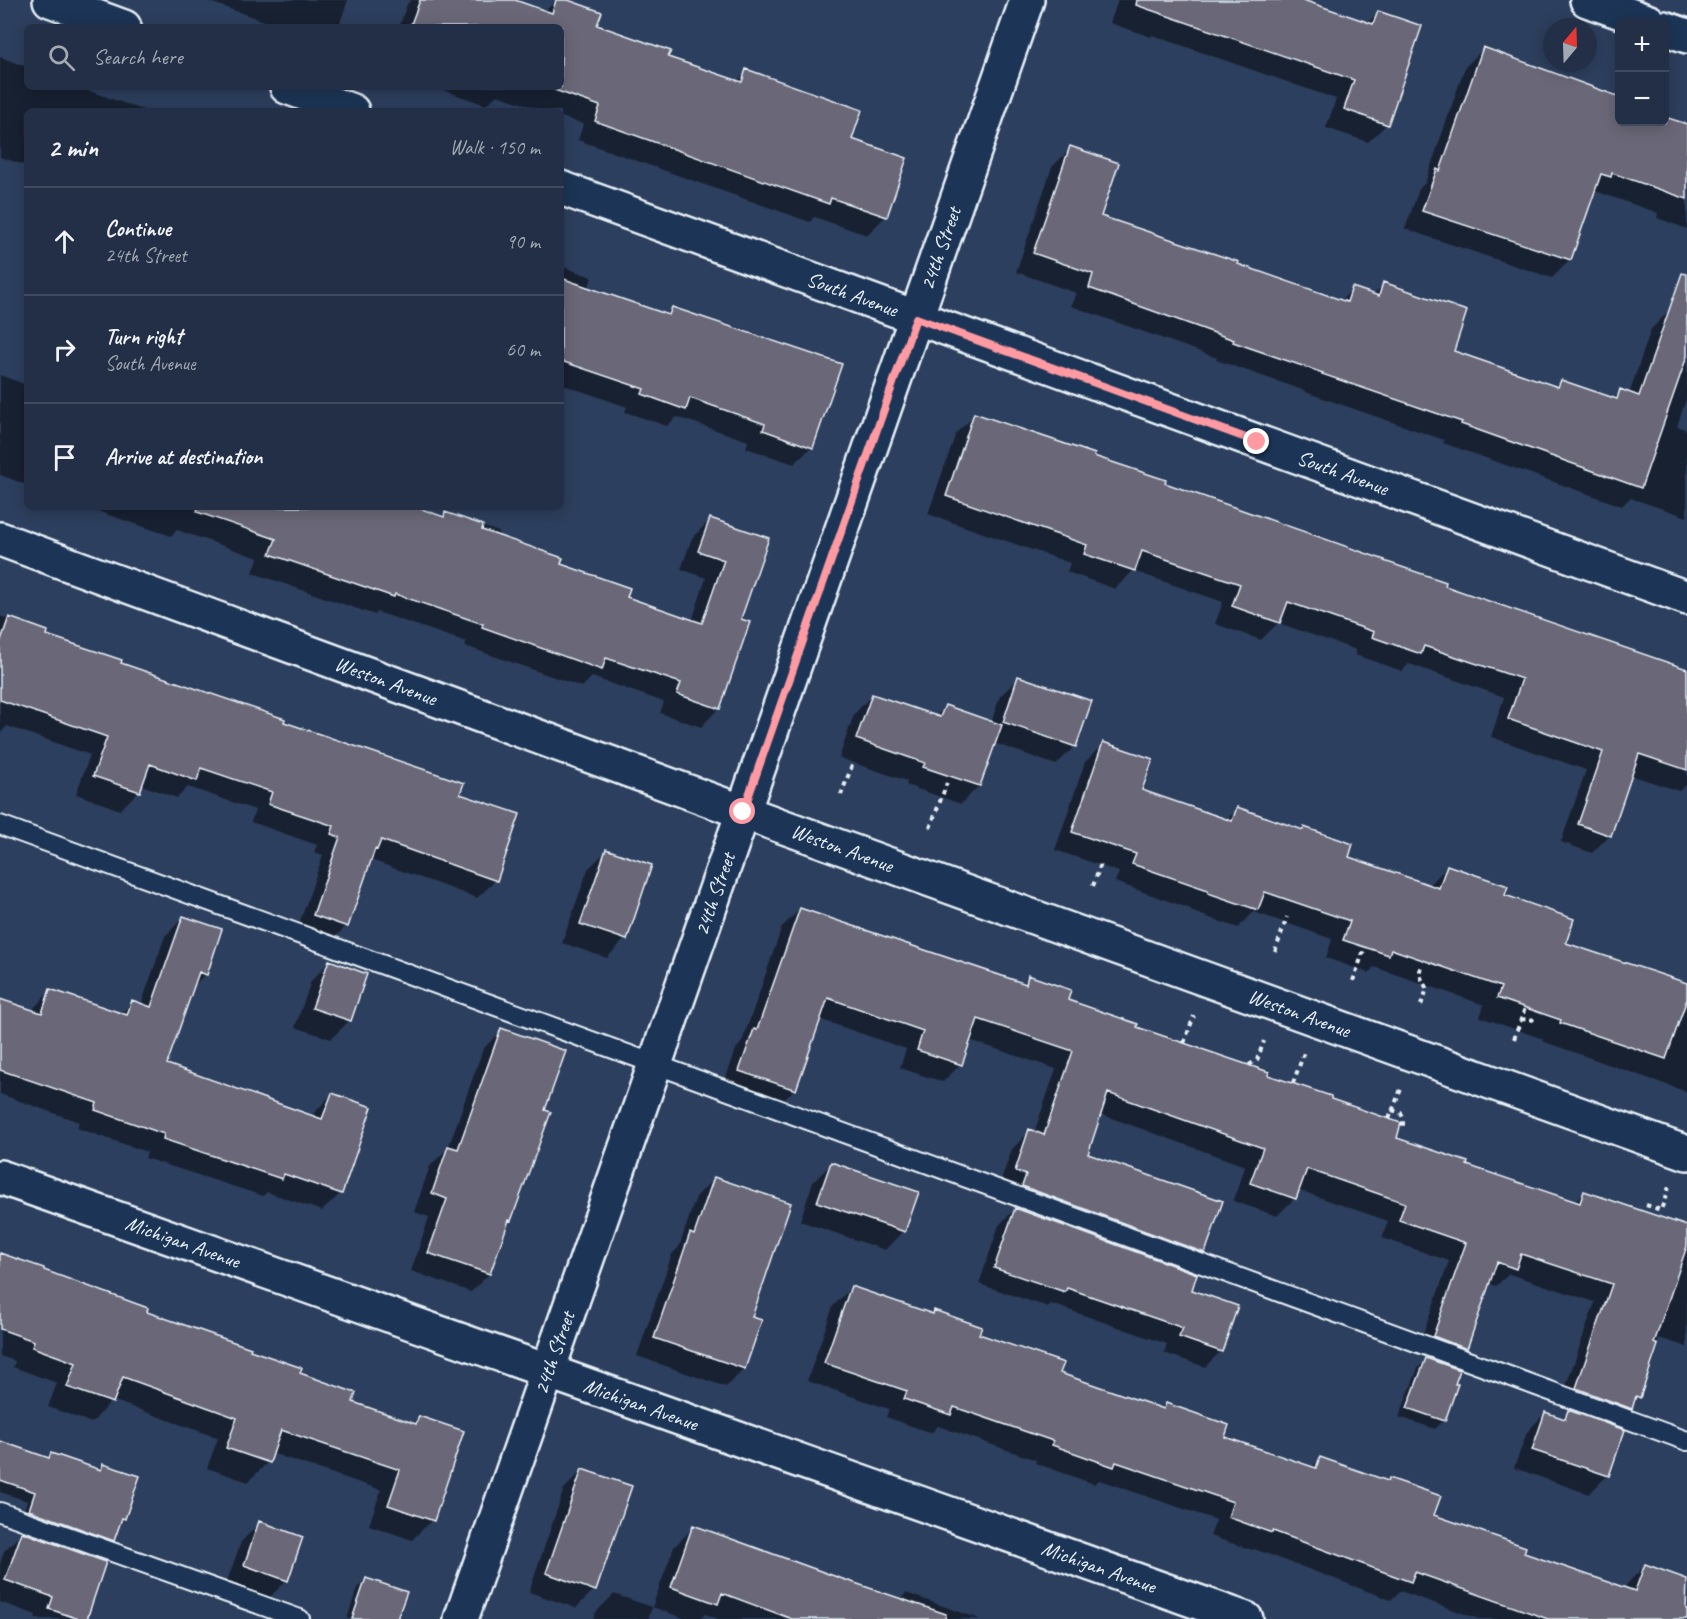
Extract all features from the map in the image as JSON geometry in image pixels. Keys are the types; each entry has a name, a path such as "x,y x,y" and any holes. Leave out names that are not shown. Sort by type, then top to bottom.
{"street":[{"path":"50,0 116,24"},
{"name":"24th Street","path":"461,1619 1027,0"},
{"path":"1587,0 1638,18"},
{"path":"1669,29 1687,36"},
{"path":"295,90 344,108"},
{"name":"South Avenue","path":"564,189 1687,598"},
{"name":"Weston Avenue","path":"0,539 743,812 1687,1153"},
{"name":"Michigan Avenue","path":"0,1177 1246,1619"}],"lane":[{"path":"0,825 1687,1441"},
{"path":"0,1512 300,1619"}],"path":[{"path":"841,795 853,763"},
{"path":"930,828 947,783"},
{"path":"1093,886 1102,861"},
{"path":"1275,952 1287,917"},
{"path":"1353,981 1364,950"},
{"path":"1421,1005 1427,988 1419,976 1422,964"},
{"path":"1514,1039 1525,1008"},
{"path":"1184,1043 1196,1010"},
{"path":"1521,1019 1532,1020 1537,1016"},
{"path":"1249,1065 1257,1060 1266,1035"},
{"path":"1293,1083 1305,1050"},
{"path":"1389,1119 1402,1085"},
{"path":"1392,1110 1401,1113 1403,1127"},
{"path":"1646,1205 1661,1210 1671,1184"}],"building":[{"path":"420,0 515,0 552,13 556,0 568,0 602,12 597,25 671,51 668,57 742,82 746,69 862,110 852,139 907,158 887,217 831,198 829,204 595,121 600,106 555,90 564,90 564,24 411,24"},
{"path":"1137,0 1303,0 1373,24 1378,11 1422,26 1388,125 1344,109 1354,80 1136,5"},
{"path":"1483,47 1543,69 1543,72 1552,72 1615,95 1615,126 1669,126 1669,118 1687,124 1687,199 1612,173 1611,177 1601,174 1571,260 1422,211 1437,169 1440,171"},
{"path":"1070,146 1119,163 1101,216 1239,262 1238,264 1347,302 1352,287 1379,296 1383,282 1467,311 1454,351 1558,387 1561,380 1617,399 1620,389 1639,396 1682,273 1687,274 1687,356 1641,488 1089,288 1093,274 1033,253"},
{"path":"564,279 669,315 672,307 842,364 813,448 763,430 765,424 690,398 686,410 642,394 644,389 564,362"},
{"path":"974,413 1095,454 1094,456 1166,480 1165,483 1446,582 1445,586 1687,669 1687,770 1639,754 1611,836 1578,824 1603,752 1508,719 1522,679 1424,646 1421,654 1372,637 1374,632 1288,602 1280,623 1232,606 1240,584 1142,551 1135,571 1084,554 1087,545 946,496"},
{"path":"197,510 424,510 444,517 445,512 483,525 482,530 563,558 561,564 630,588 627,597 702,623 724,560 698,551 710,518 769,538 741,619 750,622 720,709 677,694 681,683 606,658 602,670 482,627 483,624 395,594 394,597 270,554 276,539 197,512"},
{"path":"9,617 48,631 47,635 122,660 121,663 285,719 284,722 464,783 460,794 520,814 497,881 381,840 377,850 375,849 348,927 313,915 340,837 331,834 334,826 268,804 272,792 201,768 197,781 150,764 140,792 93,776 107,737 0,700 0,643"},
{"path":"1018,676 1092,701 1076,747 1003,722"},
{"path":"872,694 940,717 945,705 1002,725 980,786 923,767 925,763 856,739"},
{"path":"1103,742 1153,759 1142,790 1232,821 1237,807 1303,830 1304,827 1353,844 1349,857 1439,888 1447,865 1508,886 1505,895 1574,919 1566,943 1687,983 1687,999 1666,1059 1560,1023 1561,1020 1497,998 1501,987 1391,949 1389,955 1343,940 1350,921 1265,892 1258,910 1132,864 1136,854 1072,832"},
{"path":"606,849 652,865 627,940 580,924"},
{"path":"800,908 1026,984 1028,975 1071,990 1068,1000 1138,1024 1137,1027 1269,1072 1268,1075 1401,1123 1397,1138 1468,1162 1467,1165 1580,1203 1584,1191 1687,1226 1687,1246 1654,1343 1658,1345 1640,1398 1636,1396 1632,1409 1576,1388 1612,1284 1521,1254 1516,1269 1497,1262 1467,1349 1433,1336 1466,1243 1399,1220 1405,1203 1307,1169 1296,1199 1250,1183 1263,1148 1108,1093 1088,1154 1223,1201 1205,1253 1022,1186 1026,1175 1015,1171 1029,1129 1044,1135 1073,1051 978,1019 962,1065 917,1050 923,1031 828,998 796,1090 739,1071 754,1029 757,1030"},
{"path":"183,916 222,929 207,975 199,972 167,1064 322,1119 332,1093 372,1107 342,1194 284,1174 282,1179 163,1139 164,1134 95,1110 97,1103 0,1070 0,999 42,1013 50,989 127,1015 132,1000 151,1007"},
{"path":"329,960 367,974 351,1021 312,1008"},
{"path":"501,1028 566,1051 545,1110 551,1112 490,1274 428,1253 447,1199 432,1193 448,1146 458,1149"},
{"path":"831,1162 919,1192 905,1232 817,1202"},
{"path":"714,1177 791,1203 752,1317 762,1320 745,1369 654,1338 690,1233 694,1235"},
{"path":"1015,1208 1197,1274 1192,1290 1238,1306 1222,1352 1179,1337 1183,1328 1067,1288 1065,1292 994,1268"},
{"path":"0,1253 148,1308 147,1312 302,1368 300,1373 356,1393 353,1402 416,1424 419,1416 464,1431 434,1521 388,1505 400,1470 281,1430 270,1463 226,1448 237,1418 123,1377 113,1403 67,1387 76,1363 32,1347 34,1341 0,1329"},
{"path":"851,1286 933,1314 934,1310 982,1327 979,1334 1064,1363 1060,1373 1164,1409 1166,1403 1229,1425 1225,1437 1316,1468 1320,1457 1388,1481 1389,1478 1441,1496 1434,1515 1526,1547 1524,1553 1635,1591 1645,1564 1687,1579 1687,1619 1548,1619 1415,1572 1411,1582 1273,1531 1272,1533 1228,1517 1233,1502 1116,1462 1114,1467 1052,1445 1053,1441 954,1407 951,1415 904,1399 907,1391 824,1363"},
{"path":"1426,1358 1460,1370 1455,1384 1458,1384 1445,1421 1407,1408"},
{"path":"1568,1410 1625,1430 1609,1476 1532,1450 1545,1412 1565,1419"},
{"path":"0,1441 49,1458 51,1453 101,1470 103,1464 140,1476 125,1519 122,1518 114,1541 29,1510 35,1492 0,1480"},
{"path":"582,1469 632,1486 596,1591 546,1573"},
{"path":"259,1521 303,1537 288,1581 244,1565"},
{"path":"693,1525 946,1614 945,1619 792,1619 722,1593 718,1604 671,1587"},
{"path":"22,1532 106,1562 87,1619 79,1619 49,1609 53,1597 5,1580"},
{"path":"366,1578 407,1592 397,1619 352,1619"}],"route":[{"path":"743,812 916,318 1257,442"}]}
